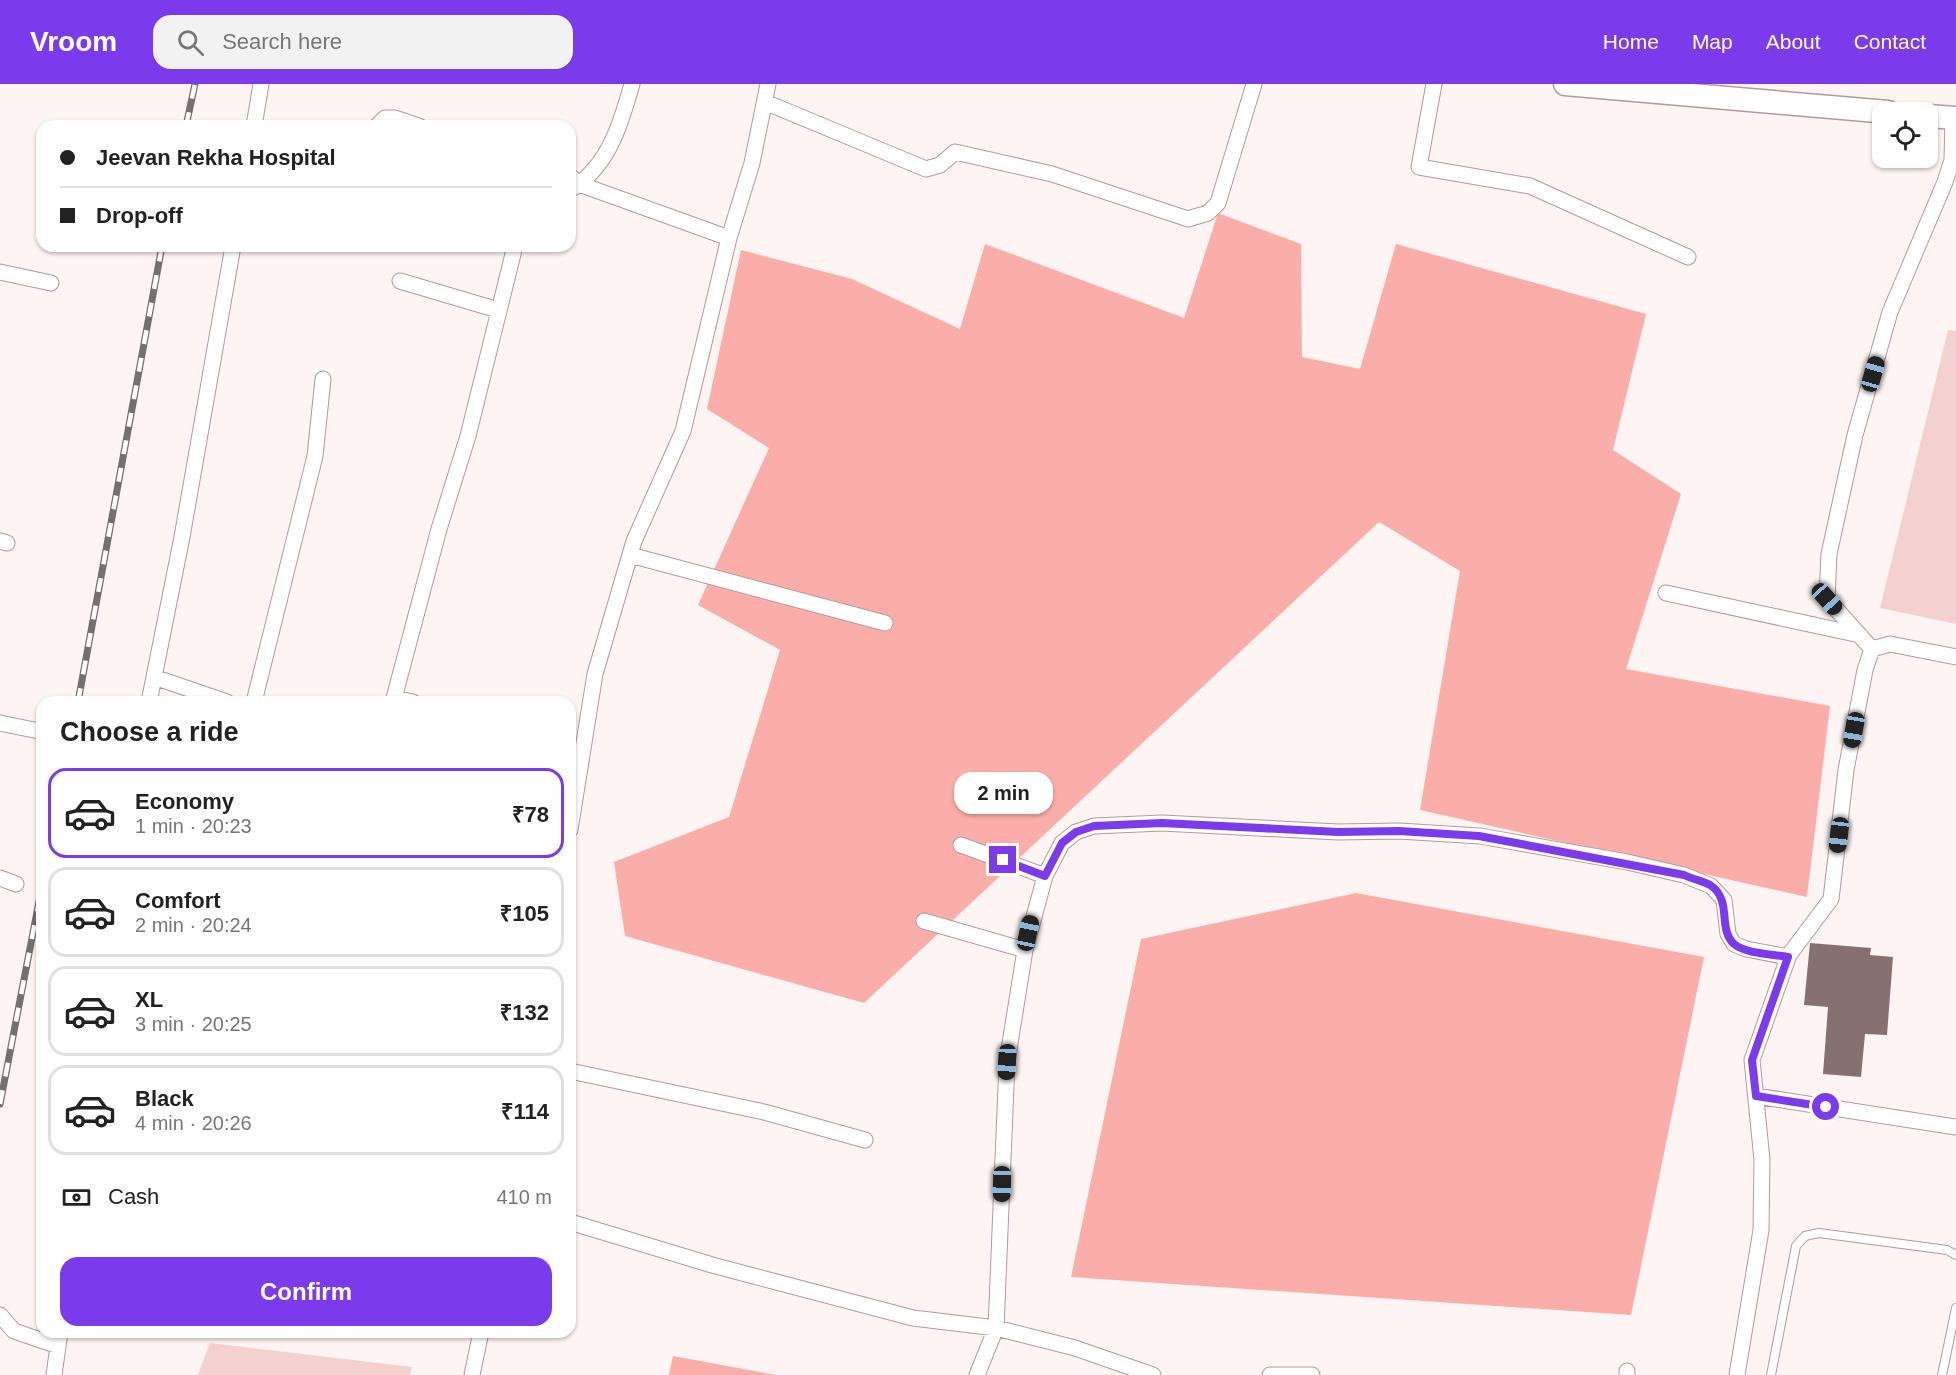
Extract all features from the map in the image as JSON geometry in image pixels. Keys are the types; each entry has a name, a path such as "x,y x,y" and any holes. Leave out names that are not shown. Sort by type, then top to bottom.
{"main road":[{"path":"1565,84 1872,111"},
{"path":"1938,117 1955,118"}],"street":[{"path":"255,120 261,84"},
{"path":"576,181 596,169 614,139 632,84"},
{"path":"576,793 595,674 630,555 683,431 729,238 752,163 768,84"},
{"path":"765,102 926,169 940,165 955,152 1052,174 1188,219 1208,213 1218,203 1254,84"},
{"path":"1434,84 1419,167 1530,186 1688,257"},
{"path":"383,120 395,118 401,120"},
{"path":"1872,649 1827,599 1829,554 1855,435 1890,312 1952,160 1955,118"},
{"path":"576,184 729,238"},
{"path":"150,696 182,537 232,252"},
{"path":"394,696 439,529 468,436 512,252"},
{"path":"0,272 51,283"},
{"path":"400,281 498,310"},
{"path":"255,696 315,456 323,379"},
{"path":"630,555 885,623"},
{"path":"1666,592 1860,635"},
{"path":"1872,649 1890,644 1956,657"},
{"path":"1737,1375 1761,1230 1762,1160 1752,1060 1788,957 1832,899 1846,770 1865,670 1872,649"},
{"path":"154,676 210,696"},
{"path":"0,723 36,730"},
{"path":"977,1375 996,1328 1007,1062 1025,950 1045,876 1062,843 1076,832 1094,826 1162,823 1479,836 1627,862 1684,875 1711,886 1724,900 1728,934 1734,944 1746,949 1788,957"},
{"path":"962,845 1045,876"},
{"path":"0,878 16,884"},
{"path":"924,921 1025,950"},
{"path":"576,1072 775,1114 865,1140"},
{"path":"1756,1096 1956,1127"},
{"path":"576,1224 712,1265 913,1318 996,1328 1076,1348 1153,1375"},
{"path":"0,1315 14,1331 36,1335"},
{"path":"472,1375 480,1338"},
{"path":"54,1375 59,1339"},
{"path":"1270,1375 1311,1375"}],"lane":[{"path":"1771,1375 1796,1246 1805,1236 1819,1233 1947,1250 1956,1255"},
{"path":"1942,1375 1956,1308"}],"shaded area":[{"path":"1218,213 1301,244 1302,357 1360,369 1396,244 1646,314 1613,450 1681,494 1626,669 1830,706 1807,897 1420,810 1460,571 1379,522 864,1003 625,936 614,862 729,817 780,650 698,605 769,448 707,409 741,250 852,279 960,329 985,244 1184,318"},
{"path":"1948,330 1956,331 1956,624 1880,608"},
{"path":"1356,893 1704,957 1631,1315 1071,1277 1141,939"},
{"path":"210,1343 412,1367 410,1375 198,1375"},
{"path":"673,1356 776,1375 669,1375"}],"building":[{"path":"1810,943 1871,948 1870,955 1893,957 1887,1035 1865,1034 1861,1077 1823,1074 1828,1007 1804,1005"}],"railway":[{"path":"187,120 195,84"},
{"path":"79,696 161,252"},
{"path":"0,1104 36,917"}],"route":[{"path":"1003,860 1045,876 1062,843 1076,832 1094,826 1162,823 1479,836 1627,862 1684,875 1711,886 1724,900 1728,934 1734,944 1746,949 1788,957 1752,1060 1756,1096 1826,1107"}]}
